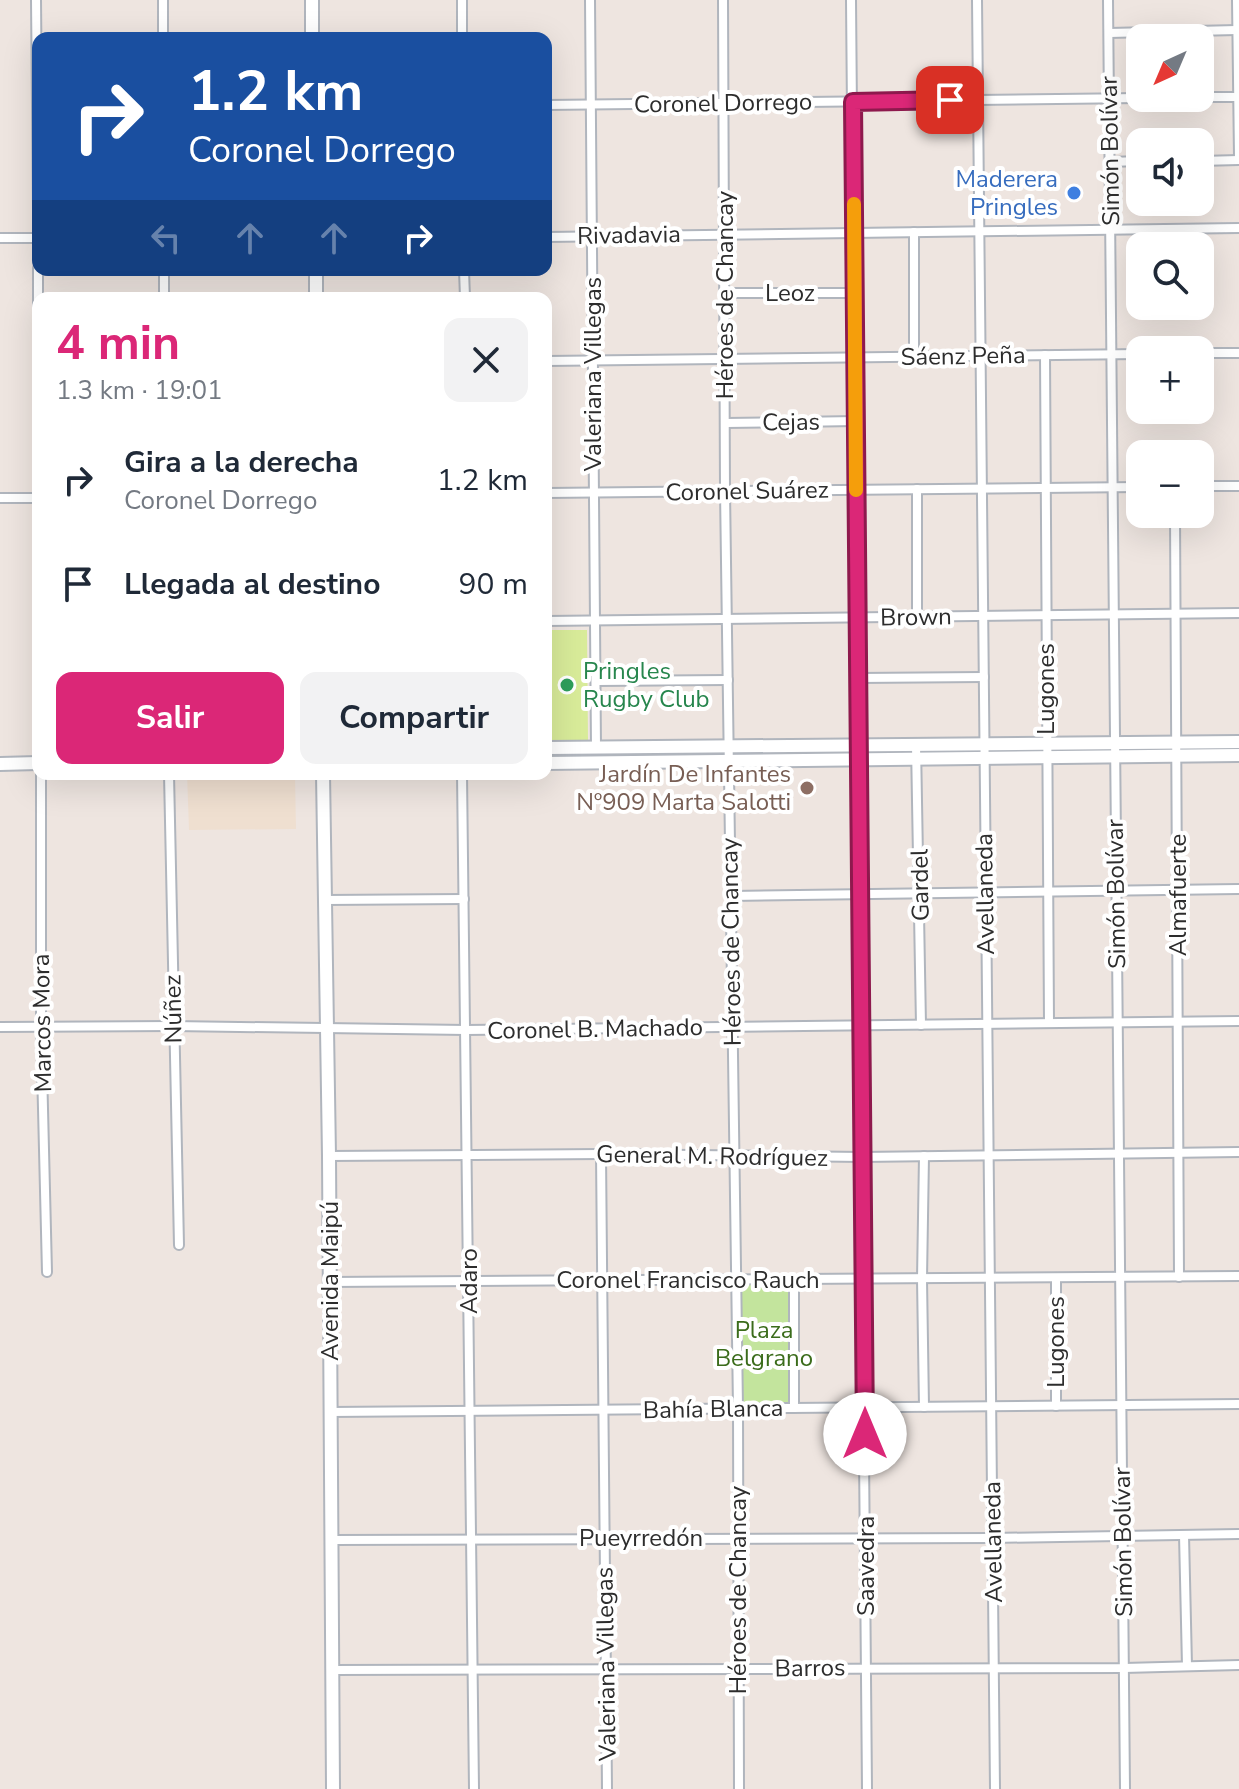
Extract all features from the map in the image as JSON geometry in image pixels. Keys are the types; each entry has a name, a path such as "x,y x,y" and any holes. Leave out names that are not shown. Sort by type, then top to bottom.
{"main road":[{"path":"312,0 312,32"},
{"path":"552,763 1114,758 1239,742"},
{"path":"552,748 1114,744 1239,755"},
{"path":"0,764 32,763"},
{"name":"Avenida Maipú","path":"323,780 333,1789"}],"street":[{"path":"36,0 36,32"},
{"path":"163,0 163,32"},
{"path":"462,0 462,32"},
{"name":"Valeriana Villegas","path":"590,0 596,748"},
{"name":"Héroes de Chancay","path":"723,0 725,491 738,1408 739,1789"},
{"name":"Saavedra","path":"851,0 867,1789"},
{"name":"Avellaneda","path":"977,0 995,1789"},
{"name":"Simón Bolívar","path":"1108,0 1125,1789"},
{"path":"1214,160 1239,158 1237,0"},
{"path":"1109,33 1237,30"},
{"path":"1214,97 1239,97"},
{"name":"Coronel Dorrego","path":"552,105 1126,98"},
{"path":"1110,162 1126,161"},
{"name":"Rivadavia","path":"552,237 1239,228"},
{"path":"914,232 914,357"},
{"path":"0,238 32,238"},
{"name":"Leoz","path":"726,293 855,293"},
{"path":"1214,353 1239,353"},
{"name":"Sáenz Peña","path":"552,361 1126,354"},
{"name":"Lugones","path":"1045,355 1049,1023"},
{"name":"Cejas","path":"726,423 856,421"},
{"path":"1214,486 1239,486"},
{"name":"Coronel Suárez","path":"552,493 1126,487"},
{"path":"917,489 917,617"},
{"path":"0,498 32,498"},
{"name":"Almafuerte","path":"1175,528 1179,1277"},
{"name":"Brown","path":"552,621 1239,613"},
{"path":"858,678 984,677"},
{"path":"596,681 728,680"},
{"name":"Gardel","path":"916,745 921,1025"},
{"name":"Marcos Mora","path":"41,780 41,1027 47,1272"},
{"name":"Núñez","path":"169,780 179,1245"},
{"name":"Adaro","path":"462,780 474,1789"},
{"path":"731,896 1239,889"},
{"path":"325,900 464,899"},
{"name":"Coronel B. Machado","path":"0,1027 466,1030 1239,1021"},
{"name":"General M. Rodríguez","path":"329,1156 601,1154 862,1157 1239,1152"},
{"name":"Valeriana Villegas","path":"601,1154 607,1789"},
{"path":"924,1156 924,1407"},
{"name":"Coronel Francisco Rauch","path":"329,1282 1239,1276"},
{"name":"Lugones","path":"1056,1278 1056,1406"},
{"path":"794,1279 794,1408"},
{"name":"Bahía Blanca","path":"330,1412 1239,1404"},
{"name":"Pueyrredón","path":"331,1540 1239,1534"},
{"path":"1184,1535 1187,1666"},
{"name":"Barros","path":"332,1670 1239,1665"}],"shaded area":[{"path":"187,780 295,780 296,829 189,830"}],"green space":[{"name":"Pringles Rugby Club","path":"552,630 587,630 588,740 552,741"},
{"name":"Plaza Belgrano","path":"739,1285 788,1285 790,1402 741,1403"}],"slow traffic":[{"path":"854,204 856,490"}],"place":[{"name":"Maderera Pringles","path":"1074,193"},
{"name":"Pringles Rugby Club","path":"567,685"},
{"name":"Jardín De Infantes Nº909 Marta Salotti","path":"807,788"}],"route":[{"path":"865,1434 853,102 950,100"}]}
